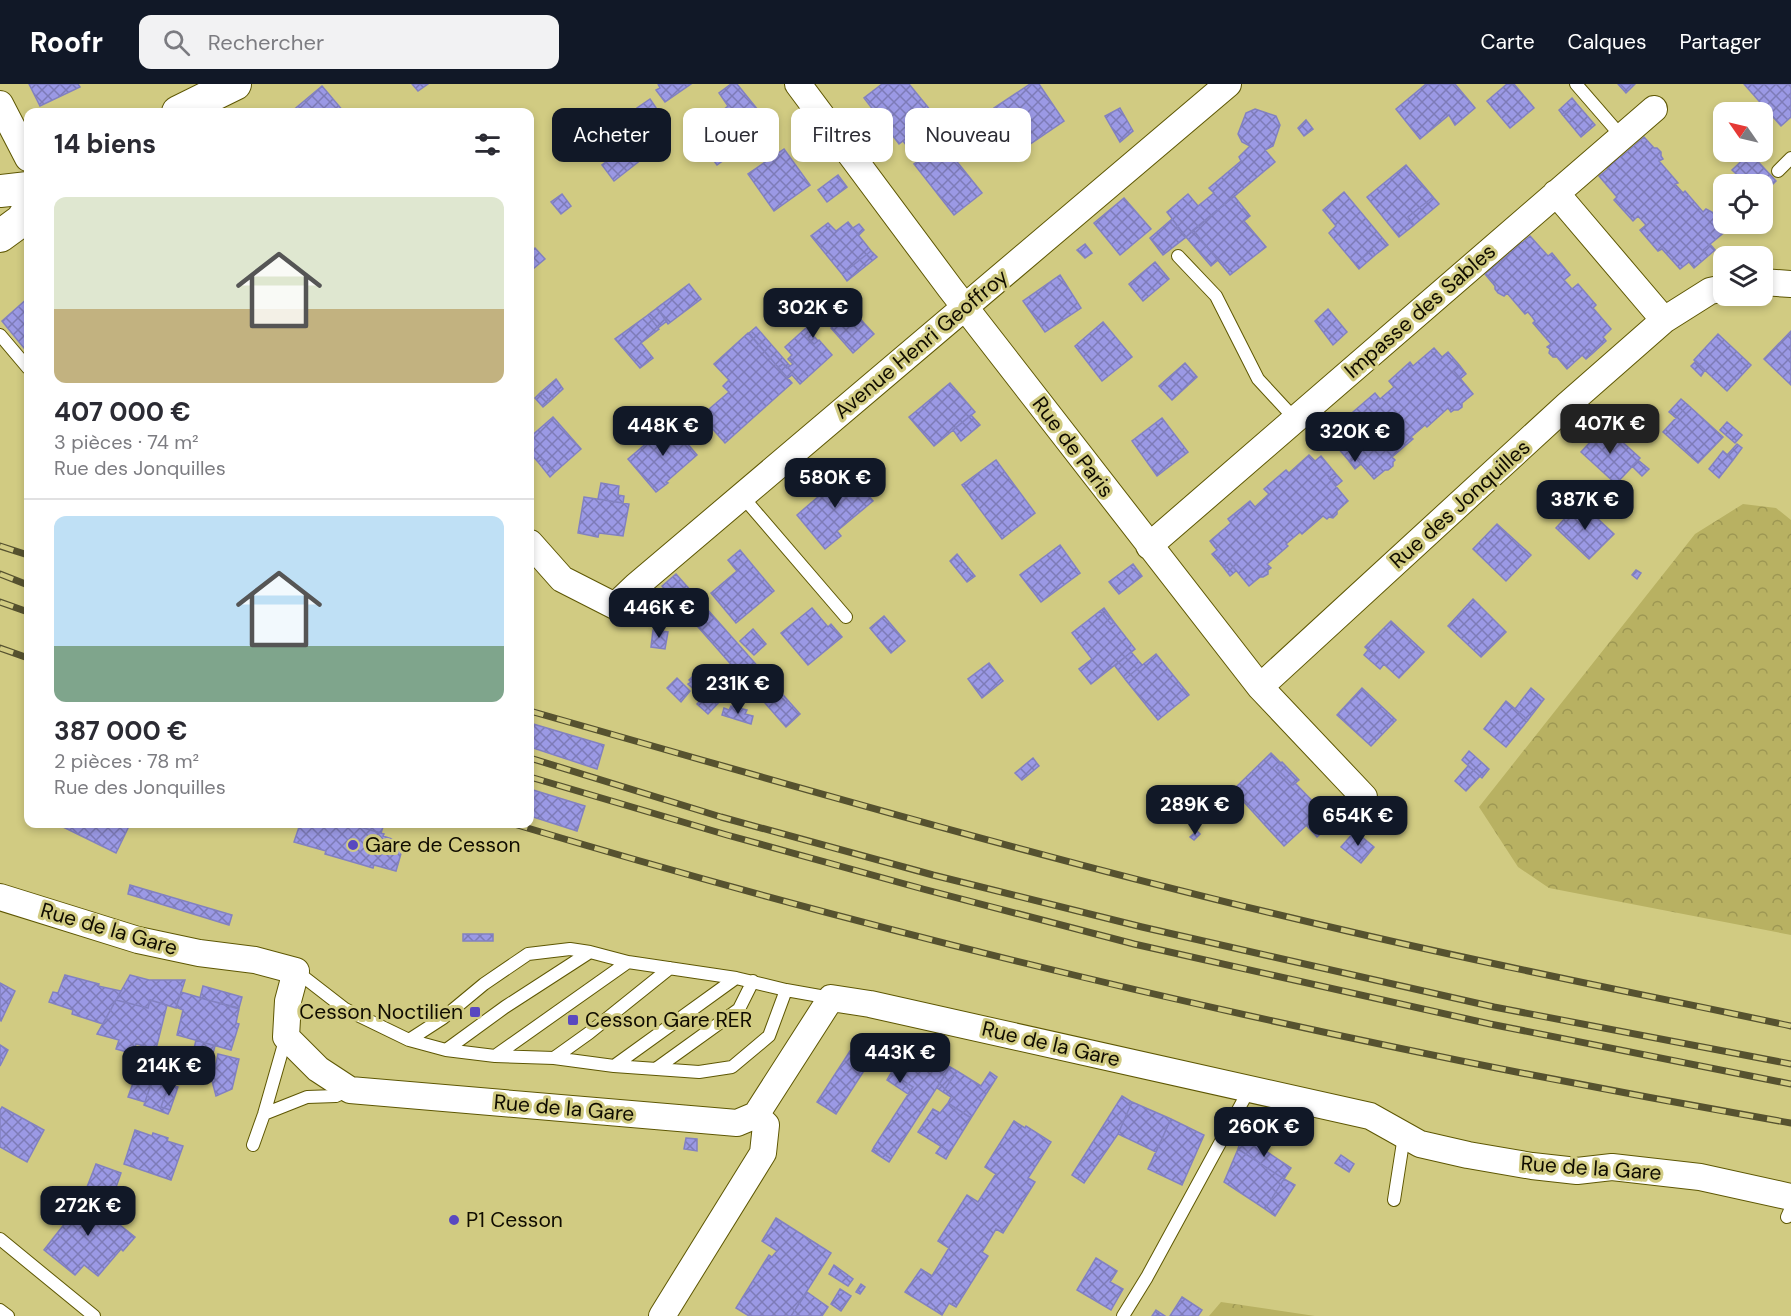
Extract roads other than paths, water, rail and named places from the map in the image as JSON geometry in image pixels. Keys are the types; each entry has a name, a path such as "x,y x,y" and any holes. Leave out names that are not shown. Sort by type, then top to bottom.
{"street":[{"path":"186,108 235,84"},
{"name":"Rue de Paris","path":"798,84 965,306 1260,687 1364,797"},
{"name":"Avenue Henri Geoffroy","path":"534,548 562,579 615,606 1228,84"},
{"path":"0,104 24,150"},
{"name":"Impasse des Sables","path":"1149,546 1654,109"},
{"path":"0,191 24,188"},
{"path":"1556,194 1664,320"},
{"path":"0,236 24,217"},
{"path":"1773,283 1791,284"},
{"name":"Rue des Jonquilles","path":"1260,687 1566,406 1664,320 1713,290"},
{"name":"Rue de la Gare","path":"0,897 138,940 199,953 255,960 296,971"},
{"path":"286,1037 288,1001 296,971"},
{"path":"662,1316 763,1153 766,1125 756,1115 831,998"},
{"name":"Rue de la Gare","path":"831,998 870,1004 1370,1116 1420,1144 1532,1166 1577,1171 1612,1167 1690,1176 1790,1207"},
{"name":"Rue de la Gare","path":"286,1037 318,1069 350,1090 738,1123 756,1115"}],"lane":[{"path":"1576,84 1622,137"},
{"path":"1778,171 1791,158"},
{"path":"1178,256 1216,296 1258,379 1295,419"},
{"path":"0,335 24,364"},
{"path":"742,496 846,617"},
{"path":"410,1040 528,954 570,949 628,962 753,981 831,998"},
{"path":"446,1050 505,1007 590,952"},
{"path":"495,1056 628,962"},
{"path":"554,1058 670,968"},
{"path":"296,971 345,1009 410,1040 446,1050 699,1072 732,1067 769,1036 786,990"},
{"path":"614,1066 736,978"},
{"path":"657,1068 739,1009 753,981"},
{"path":"253,1145 286,1037"},
{"path":"1123,1316 1147,1277 1250,1088"},
{"path":"264,1114 307,1097 336,1096 350,1090"},
{"path":"1394,1200 1404,1137"},
{"path":"0,1239 94,1316"},
{"path":"0,1310 8,1316"}],"railway":[{"path":"0,546 24,554"},
{"path":"0,574 24,583"},
{"path":"0,602 24,611"},
{"path":"0,648 24,657"},
{"path":"534,712 942,827 1252,908 1465,958 1791,1026"},
{"path":"534,759 721,817 933,875 1142,927 1494,1007 1791,1064"},
{"path":"534,778 727,835 1134,944 1490,1024 1791,1084"},
{"path":"528,828 830,913 1148,993 1469,1062 1791,1123"}],"place":[{"name":"Gare de Cesson","path":"353,845"},
{"name":"Cesson Noctilien","path":"475,1012"},
{"name":"Cesson Gare RER","path":"573,1020"},
{"name":"P1 Cesson","path":"454,1220"}]}
